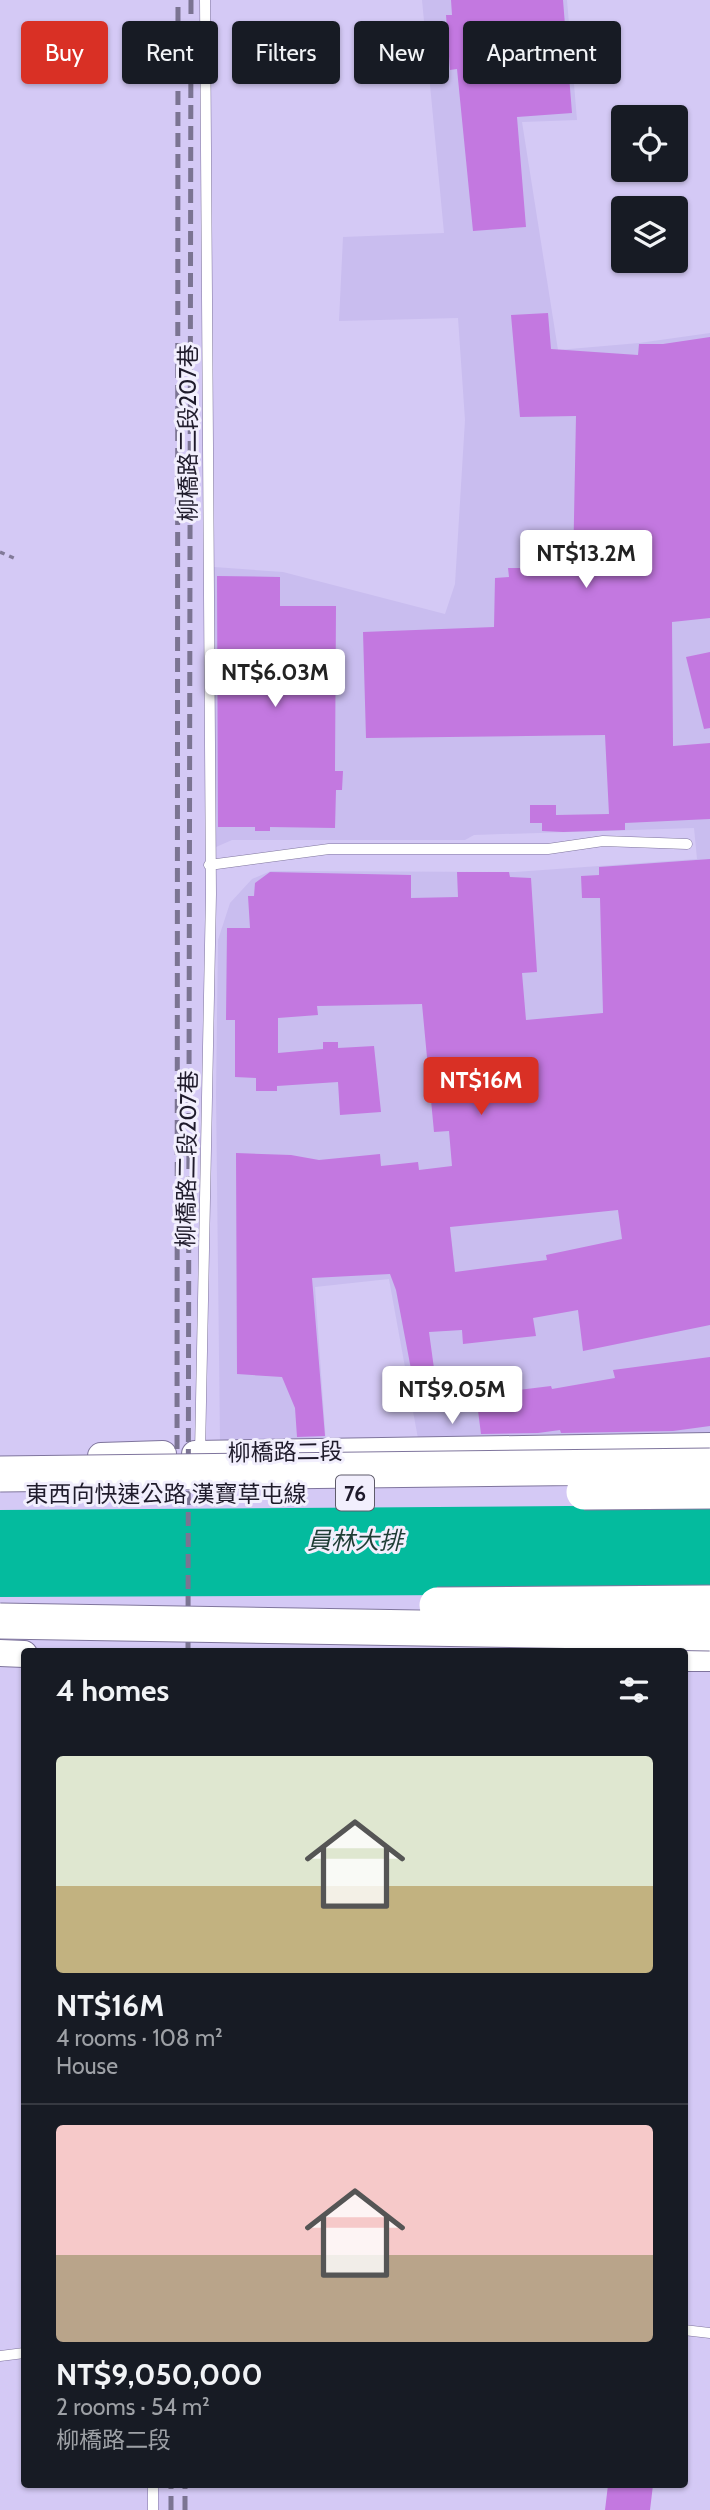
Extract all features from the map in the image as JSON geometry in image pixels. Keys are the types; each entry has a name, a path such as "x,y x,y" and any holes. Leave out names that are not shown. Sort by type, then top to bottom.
{"highway":[{"path":"0,1474 710,1466"},
{"name":"東西向快速公路 漢寶草屯線","path":"0,1495 710,1491"},
{"path":"0,1607 710,1603"},
{"path":"0,1621 710,1633"}],"main road":[{"name":"柳橋路二段","path":"198,1454 710,1446"},
{"path":"0,1460 163,1454"},
{"path":"0,1653 21,1654"},
{"path":"688,1658 710,1658"}],"lane":[{"name":"柳橋路二段207巷","path":"198,1454 211,908 205,0"},
{"path":"209,865 329,849 548,849 603,841 687,844"},
{"path":"688,2330 710,2333"},
{"path":"0,2356 21,2353"},
{"path":"153,2488 153,2510"}],"path":[{"path":"0,552 16,559"}],"shaded area":[{"path":"422,0 567,0 569,21 463,21 463,84 574,84 577,120 522,122 558,350 710,333 710,1439 419,1444 389,1279 315,1287 326,1443 220,1443 216,1094 218,940 230,903 252,879 271,871 515,872 697,859 694,828 474,835 465,840 232,840 216,847 214,567 283,572 445,614 455,584 465,420 458,318 339,321 343,237 444,233 430,84 449,84 449,21 424,21"}],"water":[{"name":"員林大排","path":"568,1506 710,1508 710,1594 0,1597 0,1510"}],"building":[{"path":"451,0 563,0 565,21 463,21 463,84 570,84 572,113 517,117 526,227 473,231 457,69 450,70 449,21 446,21 446,15 452,15"},
{"path":"548,313 551,349 638,355 639,344 663,344 710,337 710,618 672,622 673,746 710,743 710,819 625,823 625,830 563,832 542,831 542,823 530,823 530,805 556,805 556,815 609,814 605,735 366,738 363,632 494,627 495,578 509,577 508,568 573,568 576,416 520,417 511,315"},
{"path":"217,576 280,577 280,606 336,606 335,771 343,771 342,790 336,790 335,828 270,827 270,831 255,831 255,827 218,827"},
{"path":"710,652 710,728 704,729 686,657"},
{"path":"710,859 710,1325 583,1351 578,1310 533,1318 536,1336 463,1344 462,1330 429,1332 436,1383 414,1385 396,1290 390,1274 312,1278 325,1436 297,1437 295,1408 282,1377 237,1374 236,1153 291,1155 319,1160 380,1154 381,1166 418,1162 419,1170 452,1166 449,1131 434,1132 422,1004 317,1006 318,1015 278,1018 278,1053 323,1049 323,1042 338,1042 338,1048 374,1046 381,1112 340,1115 338,1082 277,1086 277,1091 256,1091 256,1078 235,1077 235,1020 226,1020 227,928 250,928 248,896 254,896 255,883 270,872 411,875 411,898 458,897 457,872 509,872 510,877 531,878 537,972 522,973 526,1020 603,1013 600,898 582,898 581,876 599,875 599,867","holes":["618,1210 622,1239 546,1255 547,1260 455,1272 450,1227"]},
{"path":"710,1357 710,1426 673,1431 561,1433 560,1430 481,1434 476,1395 551,1386 552,1389 615,1378 613,1370"},
{"path":"608,2488 653,2488 650,2510 605,2510"}],"railway":[{"path":"177,1491 178,0"},
{"path":"188,1648 191,0"},
{"path":"171,2488 171,2510"},
{"path":"185,2488 185,2510"}]}
